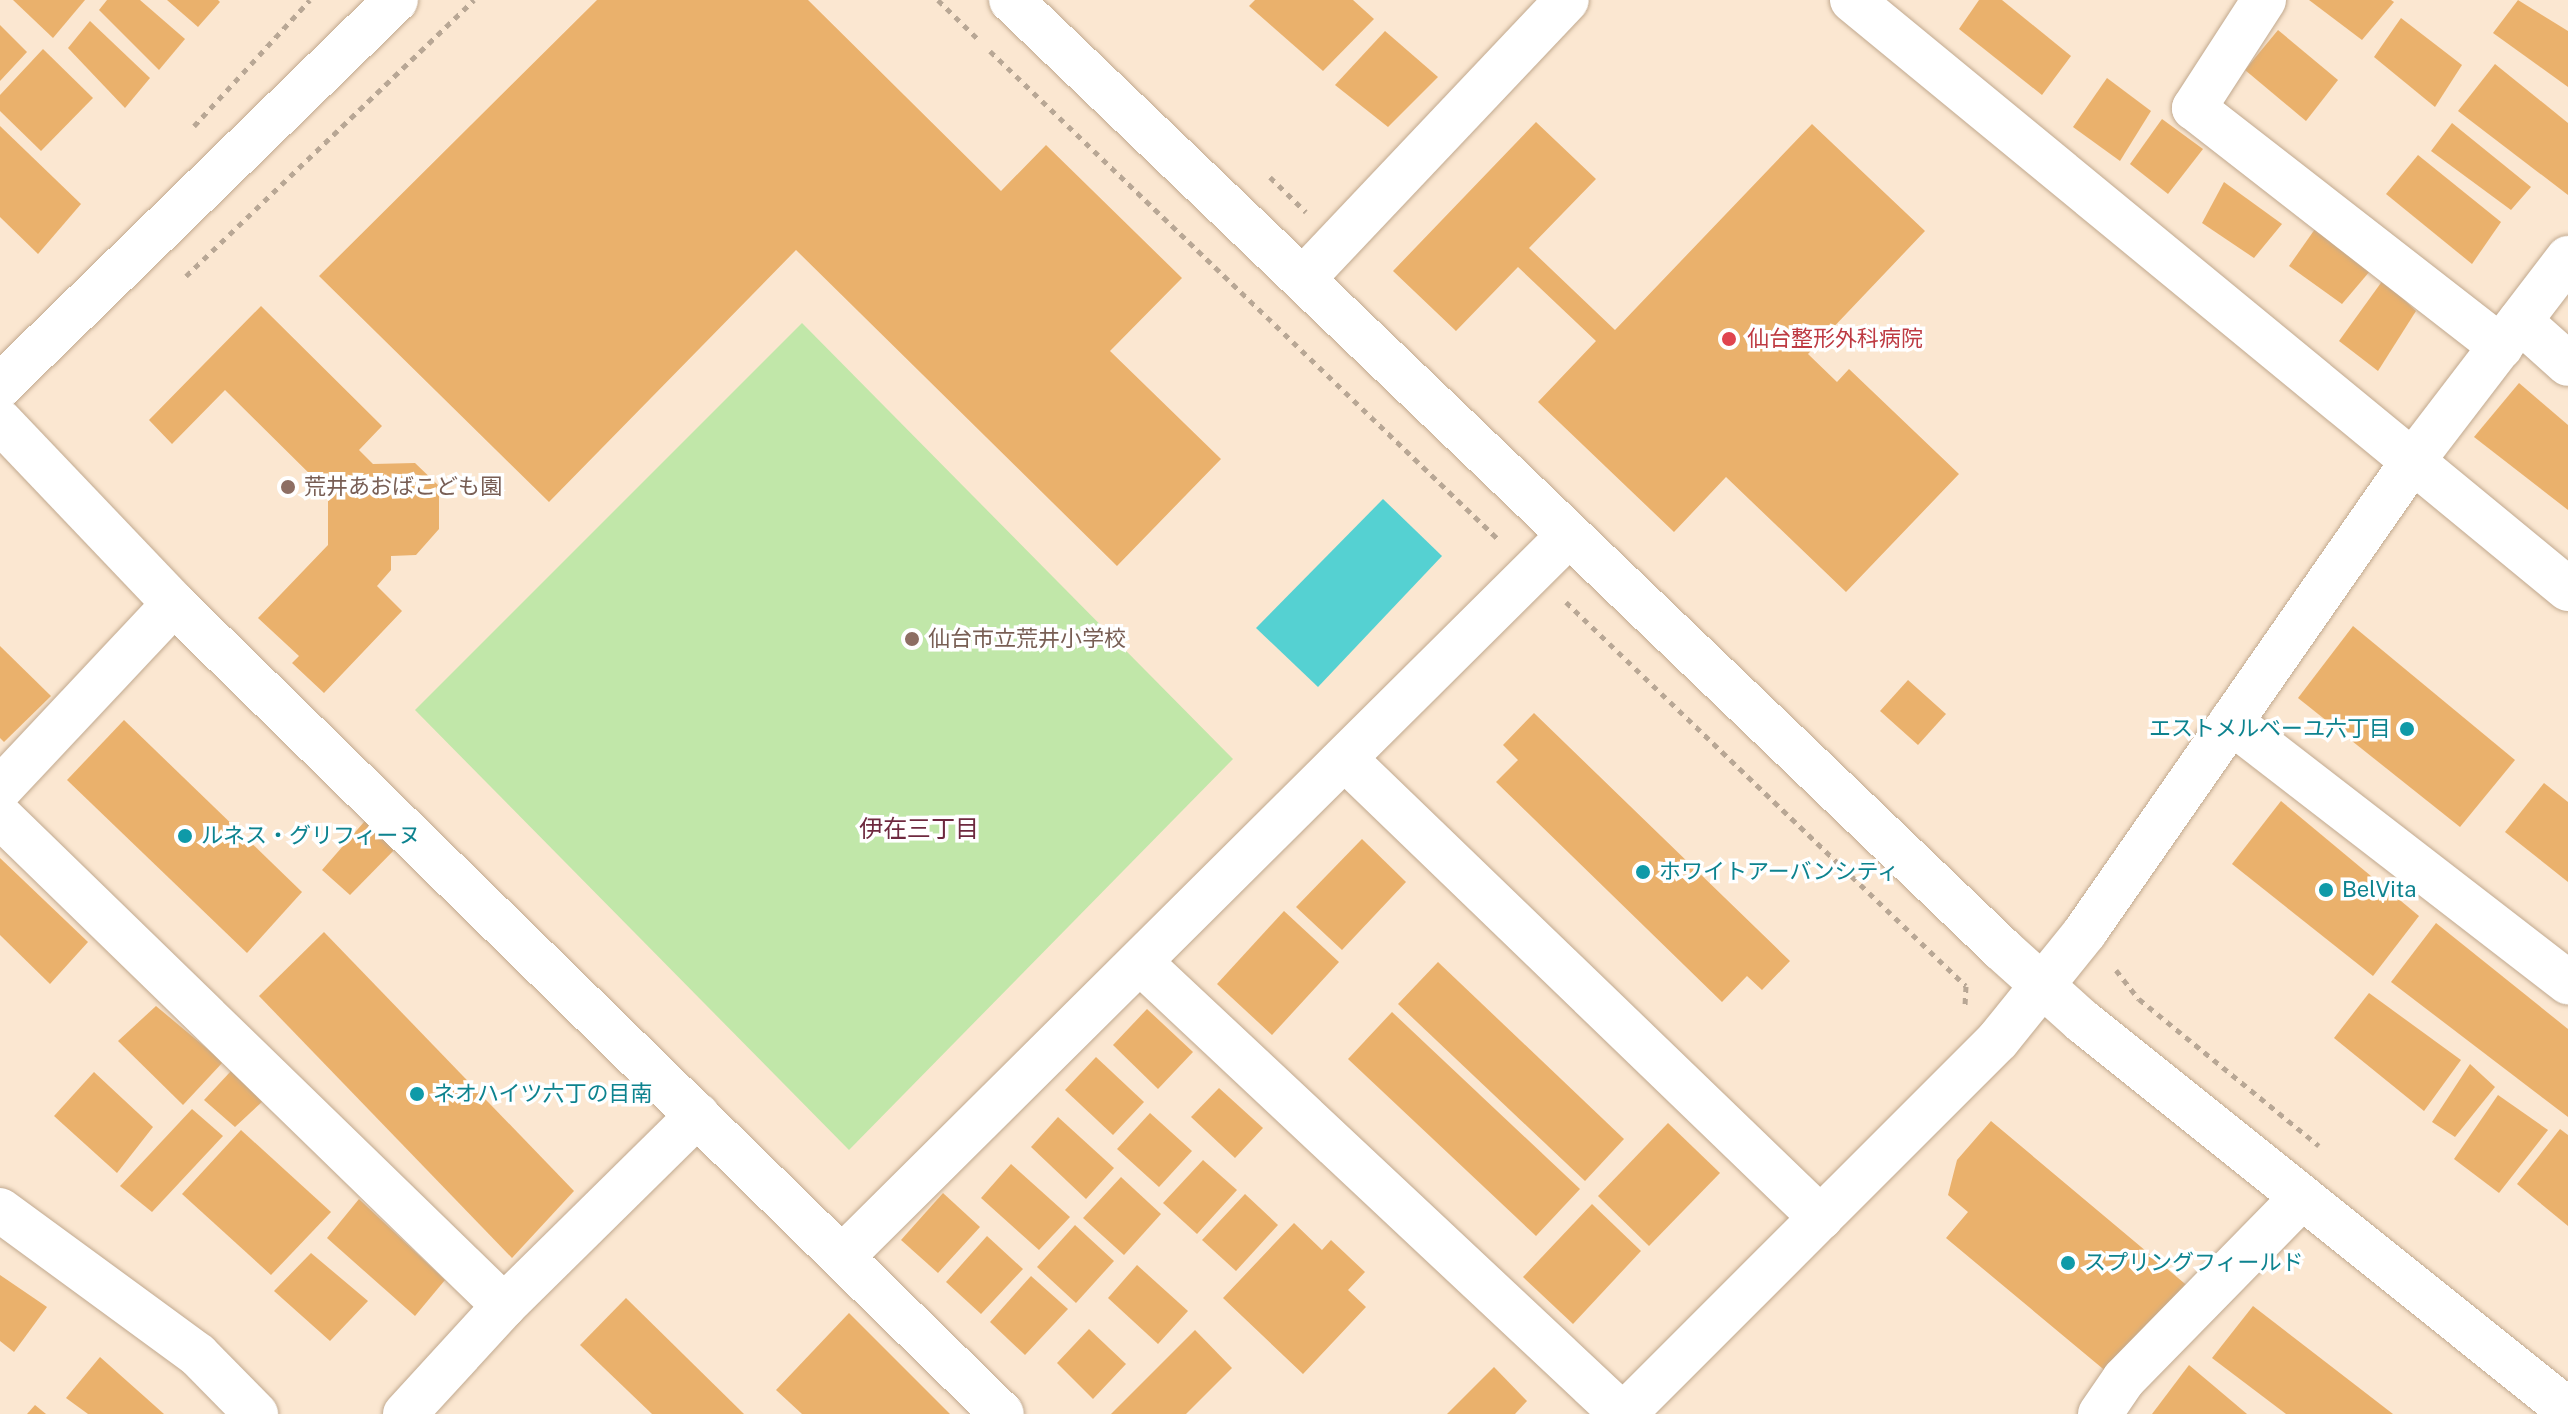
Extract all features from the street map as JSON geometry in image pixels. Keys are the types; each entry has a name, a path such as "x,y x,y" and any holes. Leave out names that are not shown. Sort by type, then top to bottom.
{"street":[{"path":"0,386 396,0"},
{"path":"1011,0 1568,536 2042,984 2301,1198 2568,1410"},
{"path":"1303,279 1567,0"},
{"path":"1852,0 2568,589"},
{"path":"2264,0 2194,108 2510,334 2568,364"},
{"path":"1141,963 1623,1414 1998,1040 2085,932 2412,462 2568,258"},
{"path":"0,421 174,604 844,1255 1002,1414"},
{"path":"844,1255 1568,536"},
{"path":"0,789 174,604"},
{"path":"2231,722 2568,982"},
{"path":"1345,759 1821,1218"},
{"path":"0,816 504,1306"},
{"path":"405,1414 504,1306 698,1115"},
{"path":"2100,1414 2124,1379 2301,1198"},
{"path":"0,1210 198,1355 256,1414"}],"path":[{"path":"180,281 474,0"},
{"path":"938,0 1501,541"},
{"path":"1563,600 1966,986 1966,1020"},
{"path":"2116,965 2117,976 2139,999 2323,1149"}],"green space":[{"path":"802,323 1233,759 849,1150 415,710"}],"water":[{"path":"1383,499 1442,556 1318,687 1256,628"}],"building":[{"path":"13,0 85,0 53,38"},
{"path":"107,0 140,0 185,39 159,70 99,10"},
{"path":"167,0 218,0 220,2 198,27"},
{"path":"597,0 808,0 1001,191 1046,145 1182,278 1110,351 1221,459 1117,566 796,250 549,502 319,276"},
{"path":"1255,0 1353,0 1374,19 1323,71 1249,6"},
{"path":"1979,0 2002,0 2071,56 2042,95 1959,29"},
{"path":"2309,0 2391,0 2394,2 2362,40"},
{"path":"2518,0 2568,31 2568,87 2493,33"},
{"path":"2401,18 2462,65 2435,107 2374,57"},
{"path":"90,21 150,78 125,108 68,48"},
{"path":"0,25 27,52 0,81"},
{"path":"2278,30 2338,80 2306,121 2245,70"},
{"path":"1385,31 1438,77 1388,127 1335,85"},
{"path":"43,49 93,98 41,151 0,111 0,95"},
{"path":"2495,64 2568,123 2568,195 2458,111"},
{"path":"2107,78 2151,111 2120,161 2073,127"},
{"path":"2162,119 2203,149 2168,194 2130,164"},
{"path":"1536,122 1596,179 1529,248 1615,330 1812,124 1925,231 1808,354 1837,382 1849,369 1959,474 1846,592 1726,477 1674,532 1538,402 1596,341 1518,267 1456,331 1393,271"},
{"path":"2452,123 2531,187 2511,210 2431,151"},
{"path":"0,126 81,204 38,254 0,217"},
{"path":"2418,155 2501,222 2472,264 2386,194"},
{"path":"2224,182 2282,224 2254,258 2202,223"},
{"path":"2315,229 2370,271 2342,304 2289,266"},
{"path":"2383,280 2416,311 2378,371 2339,341"},
{"path":"261,306 382,426 359,450 373,464 415,463 439,486 439,529 416,555 391,556 391,570 377,586 402,611 324,693 292,663 299,656 258,618 328,545 328,492 225,390 172,444 149,420"},
{"path":"2519,383 2568,425 2568,510 2474,437"},
{"name":"エストメルベーユ六丁目","path":"2353,626 2515,760 2460,827 2298,698"},
{"path":"0,646 51,696 4,742 0,738"},
{"path":"1908,680 1946,714 1918,745 1880,711"},
{"name":"ホワイトアーバンシティ","path":"1534,713 1790,961 1762,990 1747,976 1722,1002 1496,782 1518,760 1503,745"},
{"name":"ルネス・グリフィーヌ","path":"124,720 302,892 247,953 67,780"},
{"path":"2544,783 2568,802 2568,882 2505,832"},
{"name":"BelVita","path":"2281,801 2419,916 2373,976 2232,864"},
{"path":"371,814 401,843 350,895 322,870"},
{"path":"1362,839 1406,882 1342,950 1296,907"},
{"path":"0,858 88,942 50,984 0,935"},
{"path":"1284,911 1339,962 1272,1035 1217,984"},
{"path":"2436,923 2568,1029 2568,1117 2391,982"},
{"name":"ネオハイツ六丁の目南","path":"324,932 574,1191 512,1258 259,996"},
{"path":"1438,962 1624,1139 1585,1181 1398,1004"},
{"path":"2369,993 2461,1060 2424,1111 2334,1038"},
{"path":"156,1006 223,1062 183,1105 118,1041"},
{"path":"1147,1009 1193,1052 1158,1089 1113,1045"},
{"path":"1392,1012 1580,1189 1536,1236 1348,1059"},
{"path":"1096,1057 1144,1102 1113,1135 1065,1090"},
{"path":"2470,1064 2495,1087 2455,1137 2432,1122"},
{"path":"231,1071 264,1100 235,1127 204,1100"},
{"path":"94,1072 153,1127 117,1173 54,1116"},
{"path":"1219,1088 1263,1128 1235,1158 1191,1117"},
{"path":"2498,1095 2548,1130 2499,1193 2454,1159"},
{"path":"192,1109 223,1136 152,1212 120,1186"},
{"path":"1150,1113 1192,1151 1159,1187 1117,1149"},
{"path":"1058,1117 1114,1168 1086,1199 1031,1147"},
{"name":"スプリングフィールド","path":"1991,1121 2190,1288 2114,1378 1946,1238 1968,1212 1948,1195 1957,1160"},
{"path":"1668,1123 1720,1173 1649,1246 1598,1196"},
{"path":"2560,1129 2568,1135 2568,1226 2517,1184"},
{"path":"241,1130 331,1212 271,1275 182,1194"},
{"path":"1203,1160 1237,1190 1197,1234 1163,1203"},
{"path":"1011,1164 1070,1217 1039,1250 981,1198"},
{"path":"1121,1177 1161,1214 1124,1255 1083,1218"},
{"path":"943,1193 980,1227 938,1273 901,1240"},
{"path":"1245,1194 1278,1225 1236,1271 1202,1240"},
{"path":"359,1199 445,1280 415,1316 327,1238"},
{"path":"1592,1204 1641,1251 1573,1324 1523,1277"},
{"path":"1294,1223 1322,1250 1331,1240 1365,1272 1348,1290 1366,1307 1303,1374 1223,1298"},
{"path":"1075,1225 1114,1261 1076,1303 1037,1267"},
{"path":"987,1236 1023,1269 981,1314 946,1282"},
{"path":"311,1253 368,1301 330,1341 274,1291"},
{"path":"1137,1265 1188,1311 1158,1344 1108,1298"},
{"path":"0,1275 47,1307 14,1352 0,1341"},
{"path":"1031,1276 1068,1309 1025,1355 990,1322"},
{"path":"626,1298 744,1414 652,1414 580,1345"},
{"path":"2253,1306 2393,1414 2286,1414 2212,1358"},
{"path":"849,1313 950,1414 802,1414 776,1390"},
{"path":"1089,1329 1126,1364 1093,1399 1057,1363"},
{"path":"1195,1330 1232,1368 1186,1414 1111,1414"},
{"path":"100,1357 164,1414 88,1414 66,1398"},
{"path":"2189,1365 2247,1414 2152,1414"},
{"path":"1494,1367 1527,1401 1515,1414 1447,1414"},
{"path":"35,1405 46,1414 27,1414"}],"place":[{"name":"仙台整形外科病院","path":"1729,339"},
{"name":"荒井あおばこども園","path":"288,487"},
{"name":"仙台市立荒井小学校","path":"912,639"},
{"name":"エストメルベーユ六丁目","path":"2407,729"},
{"name":"ルネス・グリフィーヌ","path":"185,836"},
{"name":"ホワイトアーバンシティ","path":"1643,872"},
{"name":"BelVita","path":"2326,890"},
{"name":"ネオハイツ六丁の目南","path":"417,1094"},
{"name":"スプリングフィールド","path":"2068,1263"}],"district":[{"name":"伊在三丁目","path":"919,829"}]}
